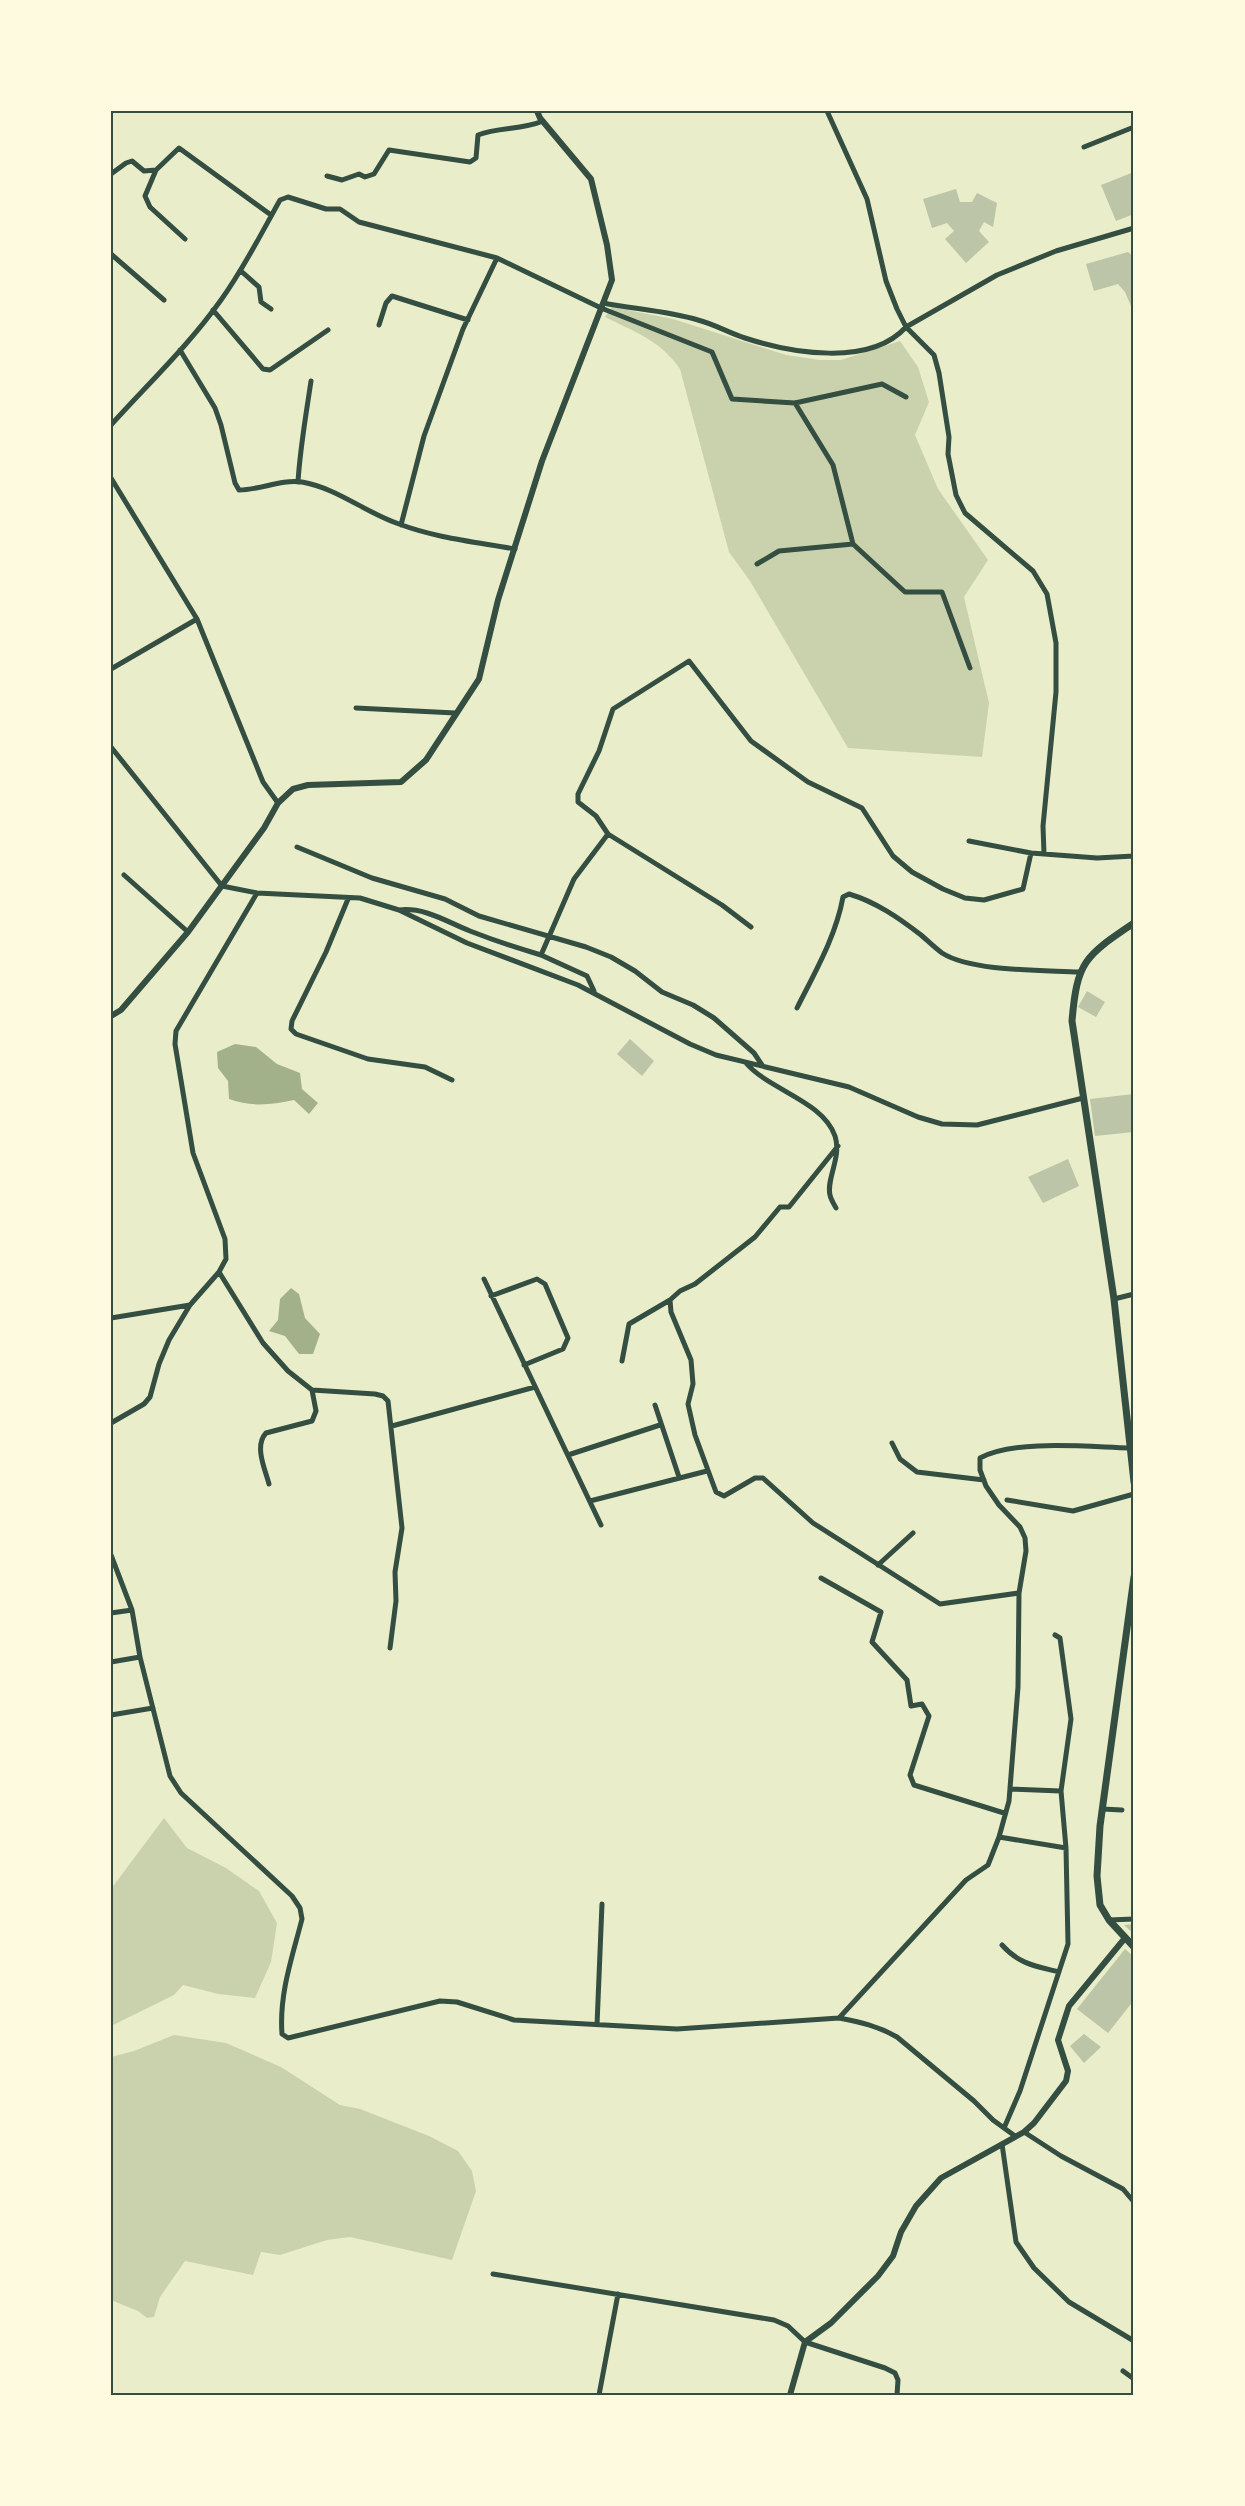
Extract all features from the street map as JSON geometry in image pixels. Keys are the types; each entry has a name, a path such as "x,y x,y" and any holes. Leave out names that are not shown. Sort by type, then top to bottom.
{"main road":[{"path":"1134,923 1102,945 1079,972 1072,1021 1114,1299 1134,1482"},
{"path":"1134,1577 1102,1809 1097,1876 1101,1905 1108,1920 1134,1947"}],"street":[{"path":"111,1016 121,1010 188,932 264,828 278,803 293,789 308,785 400,782 426,760 479,680 498,600 542,460 612,280 607,245 591,179 543,122 537,111"},
{"path":"827,111 867,199 886,281 906,327 934,355 939,373 949,437 948,454 956,495 965,513 1033,571 1047,594 1056,643 1056,692 1043,826 1044,854"},
{"path":"327,177 342,180 359,174 365,177 374,174 389,150 470,162 476,158 478,135 543,122"},
{"path":"1084,147 1134,127"},
{"path":"185,239 150,207 145,196 156,170 179,148 271,215"},
{"path":"111,174 126,163 132,162 144,171 156,170"},
{"path":"111,425 180,350 213,310 241,272 280,200 288,197 326,208 340,209 359,222 497,258 602,306 712,352 732,399 795,403 882,384 906,397"},
{"path":"602,306 698,320 781,348 846,353 897,337 906,327 997,275 1056,251 1134,228"},
{"path":"111,254 164,300"},
{"path":"401,525 424,436 468,320 497,258"},
{"path":"241,272 259,287 261,302 271,309"},
{"path":"379,325 386,303 392,296 468,320"},
{"path":"213,310 262,369 270,370 328,330"},
{"path":"180,350 215,408 235,483 239,490 249,490 281,482 298,482 327,490 401,525 440,536 515,549"},
{"path":"298,482 302,431 308,415 311,381"},
{"path":"795,403 833,465 852,544 905,592 942,592 970,668"},
{"path":"111,478 197,619 263,782 278,803"},
{"path":"757,564 779,550 852,544"},
{"path":"111,669 197,619"},
{"path":"751,927 722,905 608,834 596,816 578,802 578,794 599,751 613,709 689,661 752,741 808,782 862,808 893,856 912,872 965,898 984,900 1023,889 1030,853"},
{"path":"356,708 455,713"},
{"path":"111,747 222,886 257,893 360,898 399,910 467,943 534,967 596,994 690,1044 716,1055 849,1087 918,1117 942,1124 977,1125 1083,1098"},
{"path":"541,955 574,879 608,834"},
{"path":"969,841 1030,853 1097,858 1134,856"},
{"path":"297,847 372,878 445,899 479,916 611,957 635,971 662,992 714,1018 754,1053 762,1065"},
{"path":"124,875 188,932"},
{"path":"111,1423 144,1404 150,1397 159,1364 169,1340 190,1305 219,1272 226,1259 225,1239 193,1153 175,1044 176,1031 257,893"},
{"path":"797,1008 840,918 843,897 849,894 885,910 942,953 959,961 1006,968 1079,972"},
{"path":"348,899 326,952 292,1020 291,1029 296,1034 368,1059 425,1067 452,1080"},
{"path":"399,910 410,909 430,913 485,937 541,955 587,976 596,994"},
{"path":"746,1063 756,1075 817,1112 834,1133 838,1146 829,1193 836,1208"},
{"path":"622,1361 629,1324 695,1284 755,1237 780,1207 789,1207 838,1146"},
{"path":"219,1272 274,1358 312,1390 383,1396 388,1401 402,1528 395,1572 396,1601 390,1648"},
{"path":"484,1279 601,1525"},
{"path":"492,1296 537,1280 545,1284 568,1338 563,1349 524,1365"},
{"path":"1114,1299 1134,1294"},
{"path":"670,1300 671,1311 691,1360 693,1384 688,1404 707,1471 716,1492 724,1496 755,1478 763,1478 773,1484 813,1522 940,1604 1019,1593"},
{"path":"111,1318 190,1305"},
{"path":"392,1426 535,1387"},
{"path":"269,1484 260,1443 266,1433 312,1421 316,1411 312,1390"},
{"path":"655,1406 679,1477"},
{"path":"568,1455 660,1425"},
{"path":"892,1443 900,1459 917,1472 984,1480"},
{"path":"838,2018 966,1880 988,1865 999,1837 1010,1789 1018,1688 1019,1593 1026,1551 1025,1538 1020,1527 999,1505 984,1480 980,1458 990,1452 1047,1446 1129,1448"},
{"path":"590,1502 707,1471"},
{"path":"1006,1500 1073,1511 1134,1494"},
{"path":"878,1565 913,1533"},
{"path":"111,1555 132,1610 140,1657 170,1776 181,1793 292,1896 300,1908 302,1919 284,1987 282,2034 288,2038 440,2001 458,2002 514,2020 677,2029 838,2018 862,2022 897,2037 1015,2136"},
{"path":"821,1578 881,1612 872,1642 907,1680 911,1706 922,1704 929,1716 910,1775 914,1785 1004,1813"},
{"path":"111,1613 132,1610"},
{"path":"1004,2128 1020,2091 1068,1944 1066,1848 1061,1791 1071,1719 1060,1638 1054,1635"},
{"path":"111,1662 140,1657"},
{"path":"111,1715 153,1708"},
{"path":"1010,1789 1061,1791"},
{"path":"1102,1809 1122,1810"},
{"path":"999,1837 1066,1848"},
{"path":"597,2025 602,1904"},
{"path":"1108,1920 1134,1919"},
{"path":"790,2395 806,2342 831,2323 878,2276 893,2256 901,2232 916,2206 941,2178 1024,2132 1035,2123 1066,2081 1068,2071 1058,2040 1069,2006 1125,1938"},
{"path":"1002,1945 1013,1957 1021,1961 1059,1972"},
{"path":"1024,2132 1061,2156 1123,2189 1134,2202"},
{"path":"1002,2144 1016,2242 1035,2268 1069,2302 1134,2341"},
{"path":"493,2274 774,2320 788,2326 806,2342 895,2373 898,2380 897,2395"},
{"path":"599,2395 618,2294"},
{"path":"1123,2371 1134,2379"}],"shaded area":[{"path":"612,307 673,319 786,355 820,360 841,360 900,341 918,367 929,402 915,435 938,489 988,560 964,597 989,703 982,757 848,748 750,581 729,552 680,369 655,344 637,332 605,317"},
{"path":"235,1044 256,1047 277,1064 300,1073 302,1089 318,1103 309,1114 294,1100 261,1104 229,1099 228,1081 218,1068 217,1052"},
{"path":"291,1288 299,1294 305,1318 320,1334 313,1354 299,1354 285,1336 269,1331 278,1320 280,1299"},
{"path":"164,1818 187,1848 226,1868 259,1891 277,1923 271,1962 255,1998 218,1994 183,1985 174,1995 111,2026 111,1889"},
{"path":"174,2035 226,2043 281,2067 340,2105 360,2109 429,2136 458,2151 472,2171 476,2191 452,2260 350,2237 327,2240 280,2255 261,2252 253,2275 185,2261 160,2297 154,2317 147,2318 138,2311 111,2300 111,2057 134,2051"}],"building":[{"path":"1134,172 1134,214 1116,221 1101,185"},
{"path":"956,189 960,202 972,202 977,193 997,203 993,227 984,222 979,231 989,242 966,263 945,239 954,231 947,223 932,228 923,199"},
{"path":"1128,252 1134,257 1134,313 1125,292 1118,284 1094,291 1086,264"},
{"path":"1087,991 1105,1002 1096,1017 1078,1007"},
{"path":"630,1039 654,1061 642,1076 617,1054"},
{"path":"1134,1094 1134,1132 1095,1136 1090,1099"},
{"path":"1068,1159 1079,1186 1043,1203 1028,1177"},
{"path":"1134,1924 1134,1934 1124,1925"},
{"path":"1125,1949 1134,1957 1134,2000 1108,2033 1077,2009"},
{"path":"1084,2034 1101,2047 1084,2063 1070,2046"}]}
